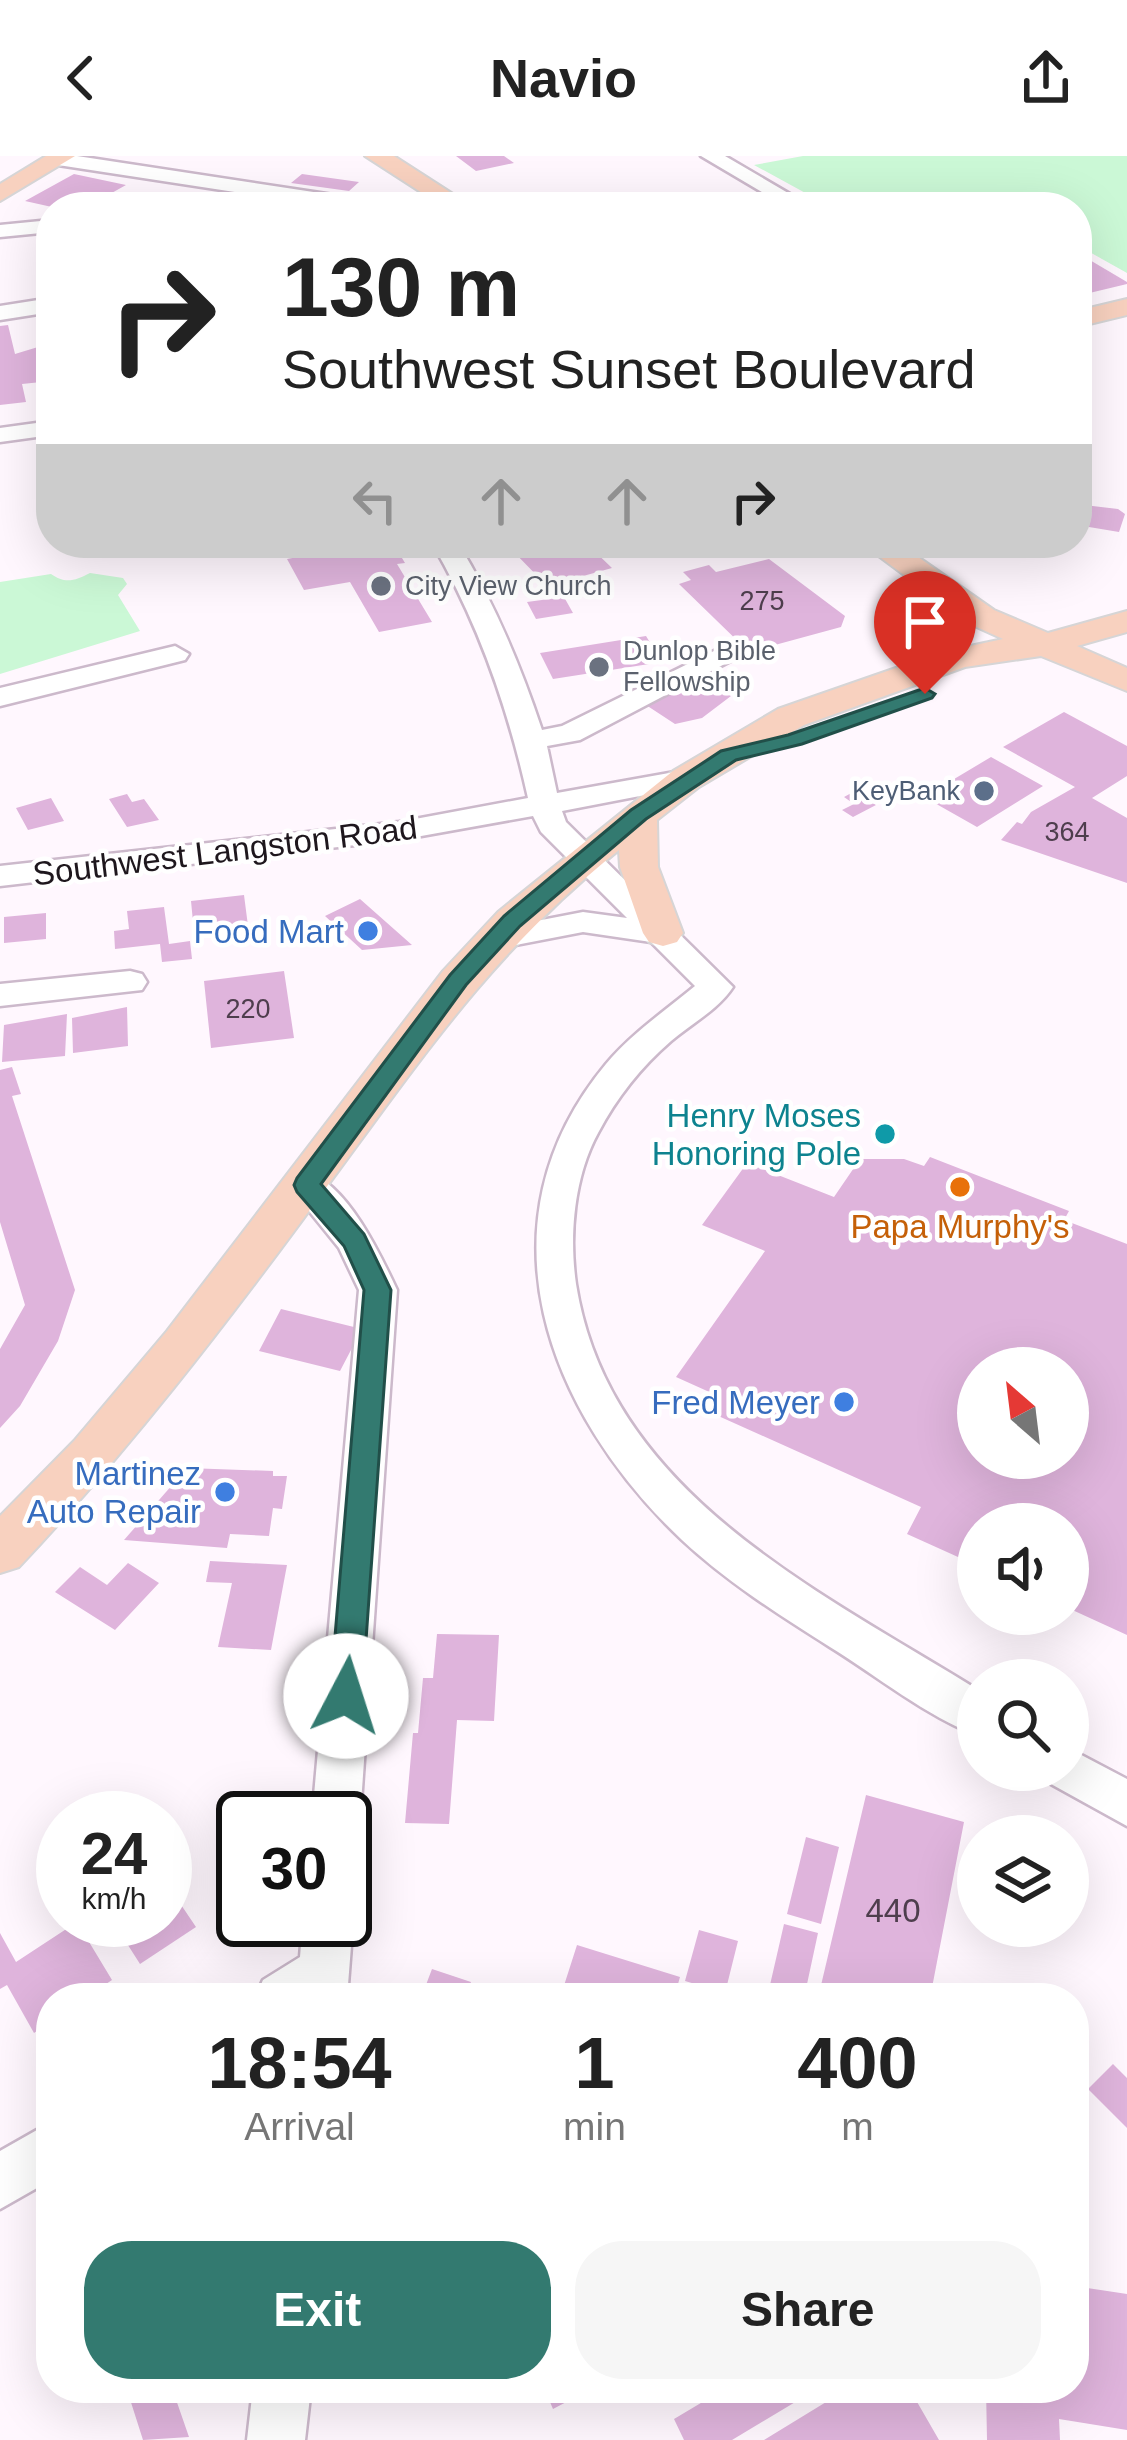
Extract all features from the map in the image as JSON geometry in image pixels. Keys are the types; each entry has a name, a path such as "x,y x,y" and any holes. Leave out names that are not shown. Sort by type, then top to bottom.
{"main road":[{"path":"377,156 428,192"},
{"path":"412,156 469,192"},
{"path":"2,192 60,157"},
{"path":"1092,316 1127,308"},
{"path":"897,558 952,600 1127,681"},
{"path":"942,558 976,581 1127,652"},
{"path":"0,1551 92,1456 307,1185 458,980 495,940 561,832 638,815 686,779 791,717 992,650 1045,645 1127,621"},
{"path":"638,815 639,868 664,933"}],"street":[{"path":"711,156 775,192"},
{"path":"60,157 279,192"},
{"path":"0,231 36,227"},
{"path":"0,313 36,307"},
{"path":"0,435 36,430"},
{"path":"454,558 500,645 561,832 716,987 640,1049"},
{"path":"0,698 175,653"},
{"path":"532,740 570,734 724,657"},
{"name":"Southwest Langston Road","path":"0,876 449,824 561,832 686,779"},
{"path":"495,940 584,922 664,933"},
{"path":"664,933 677,978 674,992 640,1049 596,1102 579,1132 557,1198 553,1270 558,1307 585,1384 633,1459 702,1531 743,1563 957,1701"},
{"path":"0,995 130,982"},
{"path":"307,1185 355,1241 378,1290 338,1791"},
{"path":"1089,1781 1127,1804"},
{"path":"298,1983 324,1962"},
{"path":"0,2182 36,2159"},
{"path":"276,2440 280,2403"}],"green space":[{"path":"803,156 1127,156 1127,273 1092,253 1092,192 804,192 754,165"},
{"path":"90,573 123,578 127,584 118,595 140,631 0,674 0,582 51,574 70,580"}],"building":[{"path":"456,156 504,156 514,163 476,171"},
{"path":"74,174 126,185 113,192 41,192"},
{"path":"302,174 359,182 349,191 291,183"},
{"path":"1092,261 1127,282 1092,292"},
{"path":"8,325 15,354 36,348 36,383 22,384 26,402 0,405 0,326"},
{"path":"1092,506 1125,514 1119,532 1092,528"},
{"name":"City View Church","path":"402,558 405,563 397,564 432,622 379,632 350,582 304,590 287,559"},
{"path":"520,558 602,558 612,568 547,586"},
{"path":"769,559 845,616 841,627 749,652 679,584 691,580 683,572 709,565 716,572"},
{"path":"564,597 573,613 536,619 527,602"},
{"path":"646,636 662,662 553,679 540,653"},
{"path":"703,678 731,696 702,718 675,724 646,705"},
{"path":"1064,712 1127,746 1127,776 1092,798 1127,818 1127,883 1001,840 1017,822 1022,824 1031,812 1075,787 1003,747"},
{"name":"KeyBank","path":"991,757 1043,786 977,827 924,797"},
{"path":"855,791 876,805 853,817 842,810 854,804 844,797"},
{"path":"127,794 132,802 144,799 159,820 127,827 109,799"},
{"path":"51,798 64,821 28,830 16,808"},
{"path":"244,895 248,926 194,932 191,901"},
{"name":"Food Mart","path":"360,899 412,945 362,950 325,916"},
{"path":"164,907 169,944 190,941 192,959 162,962 160,944 115,949 114,931 129,929 127,911"},
{"path":"46,913 46,939 4,943 4,917"},
{"path":"284,971 294,1038 211,1048 204,981"},
{"path":"127,1007 128,1046 73,1053 72,1018"},
{"path":"67,1014 65,1056 2,1062 4,1025"},
{"path":"12,1067 21,1094 12,1096 75,1290 58,1341 20,1406 0,1428 0,1349 25,1305 0,1222 0,1070"},
{"name":"Fred Meyer","path":"930,1157 1069,1211 1064,1220 1127,1244 1127,1635 1089,1618 1089,1503 957,1503 957,1557 907,1534 921,1507 705,1410 716,1395 676,1377 765,1251 702,1225 747,1163 834,1197 860,1159 904,1159 924,1166"},
{"path":"281,1309 362,1329 340,1371 259,1351"},
{"name":"Martinez Auto Repair","path":"187,1468 273,1471 273,1476 287,1476 282,1509 273,1508 269,1536 230,1534 227,1548 124,1540"},
{"path":"210,1561 287,1565 271,1650 218,1647 232,1583 206,1582"},
{"path":"128,1563 159,1583 115,1630 55,1592 80,1567 107,1585"},
{"path":"437,1634 499,1635 494,1721 457,1720 449,1824 405,1823 413,1733 418,1733 423,1678 433,1678"},
{"path":"866,1795 957,1820 957,1858 933,1983 822,1983"},
{"path":"806,1837 839,1847 821,1924 787,1914"},
{"path":"784,1924 818,1933 807,1983 770,1983"},
{"path":"699,1930 738,1941 728,1983 685,1981"},
{"path":"0,1933 16,1962 39,1947 92,1947 112,1980 36,1983 34,2033 7,1985 0,1989"},
{"path":"577,1945 680,1977 678,1983 565,1983"},
{"path":"129,1947 166,1947 140,1964"},
{"path":"432,1969 471,1982 471,1983 427,1983"},
{"path":"1113,2064 1127,2078 1127,2128 1089,2090"},
{"path":"1089,2288 1127,2294 1127,2430 1059,2419 1060,2440 987,2440 986,2403 1089,2403"},
{"path":"131,2403 177,2403 189,2437 143,2440"},
{"path":"701,2403 794,2403 732,2440 684,2440 674,2419"},
{"path":"824,2403 918,2403 939,2440 764,2440"}],"place":[{"name":"City View Church","path":"381,586"},
{"name":"Dunlop Bible Fellowship","path":"599,667"},
{"name":"KeyBank","path":"984,791"},
{"name":"Food Mart","path":"368,931"},
{"name":"Henry Moses Honoring Pole","path":"885,1134"},
{"name":"Papa Murphy's","path":"960,1187"},
{"name":"Fred Meyer","path":"844,1402"},
{"name":"Martinez Auto Repair","path":"225,1492"}],"route":[{"path":"346,1696 378,1290 355,1241 307,1185 458,980 512,921 638,815 686,779 728,756 795,739 925,694"}]}
